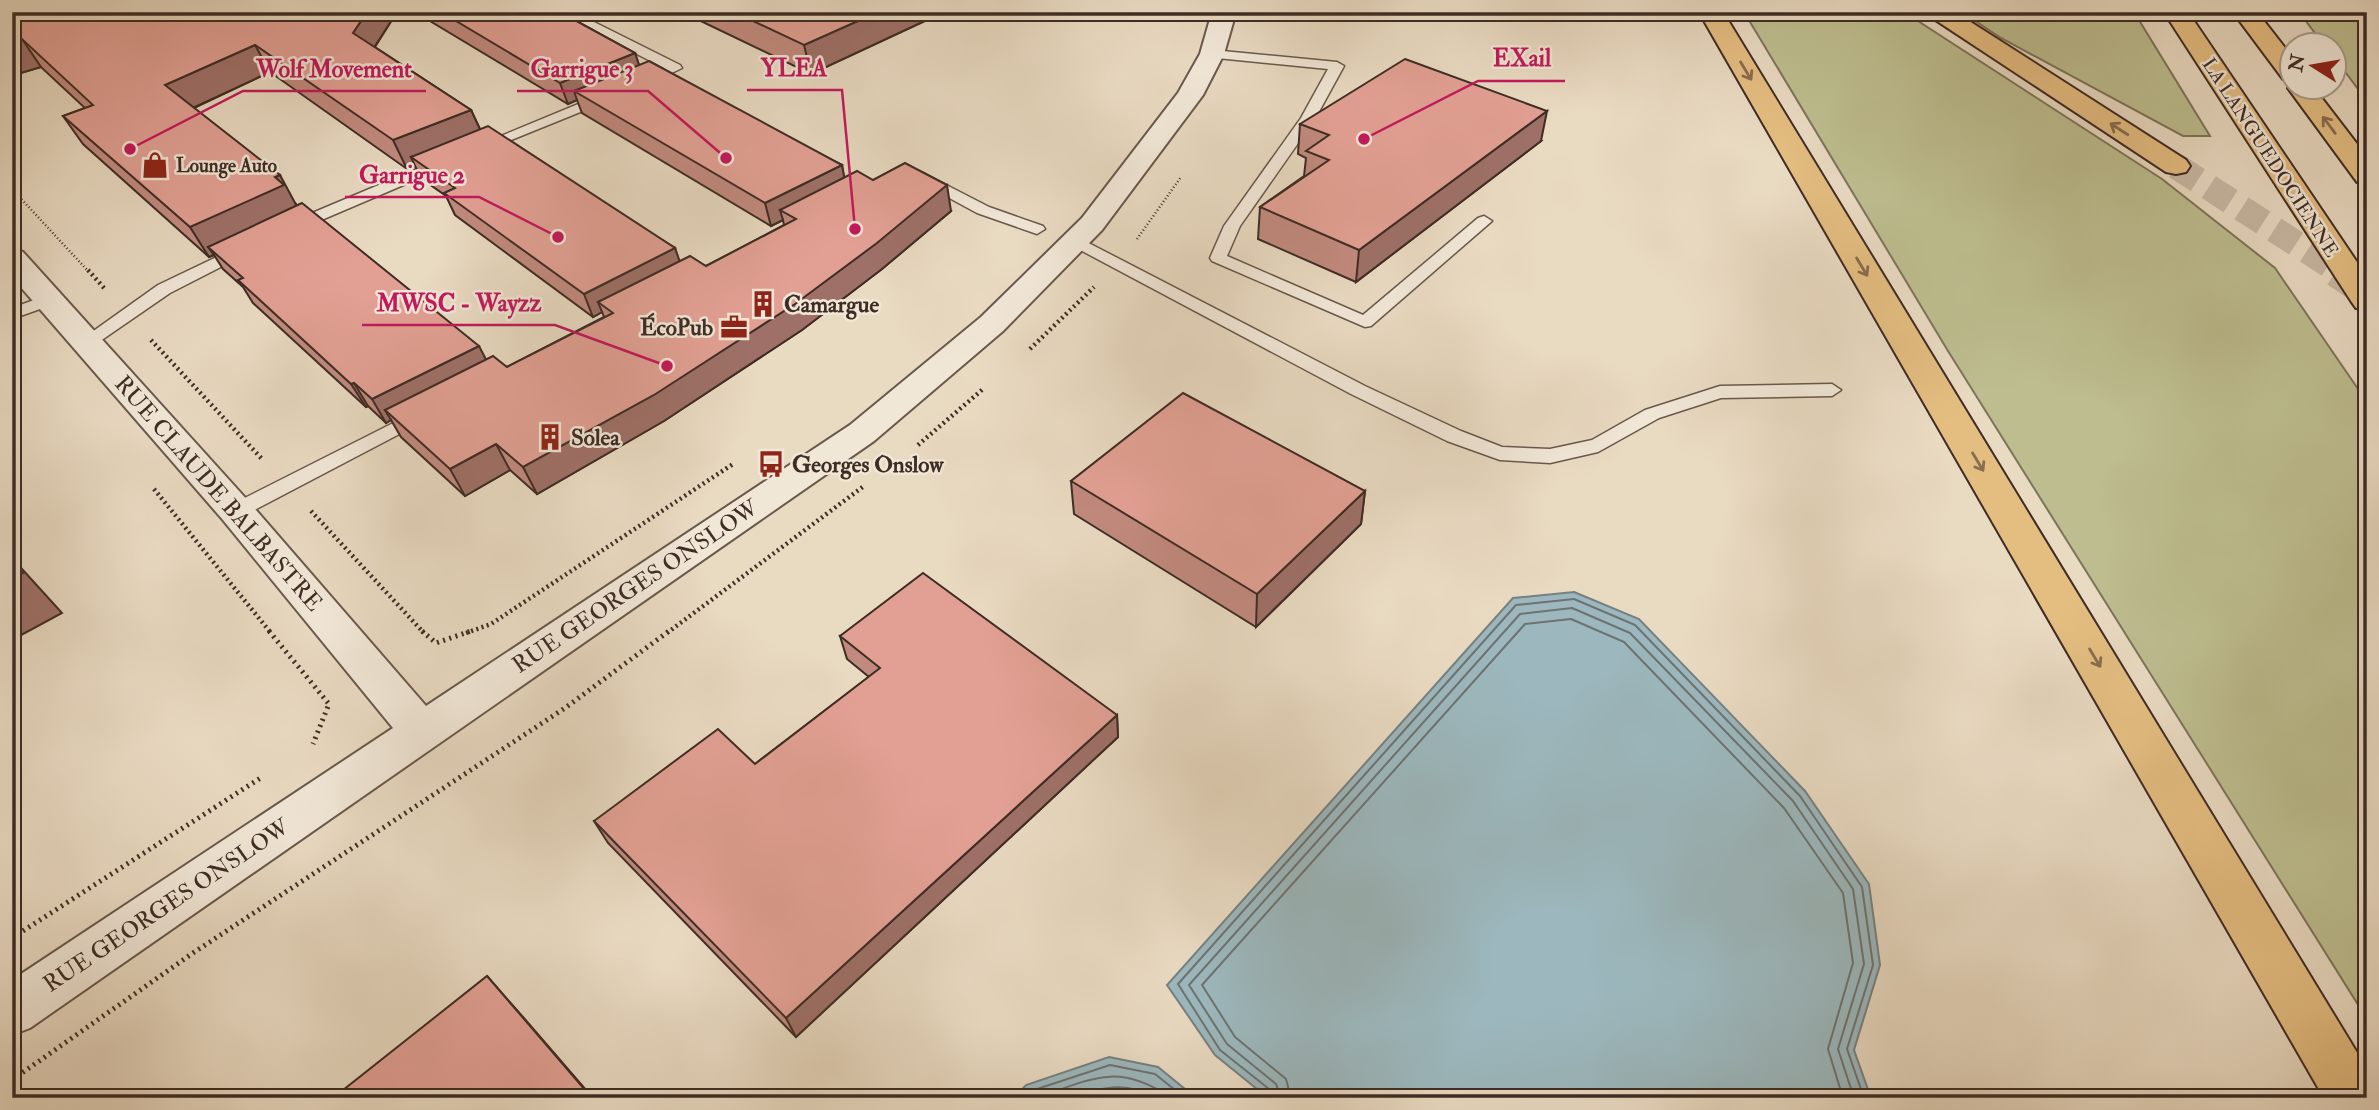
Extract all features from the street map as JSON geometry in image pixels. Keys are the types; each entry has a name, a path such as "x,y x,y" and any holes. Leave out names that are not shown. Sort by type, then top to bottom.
{"highway":[{"path":"1712,12 2354,1098"},
{"path":"1939,12 2176,166"},
{"name":"LA LANGUEDOCIENNE","path":"2176,12 2367,301"},
{"path":"2245,12 2278,56"},
{"path":"2312,102 2367,176"}],"street":[{"name":"RUE GEORGES ONSLOW","path":"12,1010 862,433 992,324 1092,224 1191,95 1212,54 1224,12"},
{"name":"RUE CLAUDE BALBASTRE","path":"12,258 236,511 421,731"}],"lane":[{"path":"283,231 675,68 580,19"},
{"path":"1212,54 1337,66 1308,119 1232,226 1218,258 1365,322 1484,221"},
{"path":"906,176 917,175 983,210 1037,229"},
{"path":"1075,241 1358,390 1454,436 1500,453 1550,456 1598,445 1652,414 1720,392 1832,390"},
{"path":"87,342 164,289 259,242"},
{"path":"12,314 48,300"},
{"path":"236,511 436,407"}],"path":[{"path":"12,190 436,643 491,624 734,464"},
{"path":"149,483 329,704 315,742 307,747"},
{"path":"12,938 269,773"}],"green space":[{"path":"1744,12 1904,12 2162,179 2275,268 2367,402 2367,1019 1948,351"},
{"path":"1962,12 2134,12 2210,136 2183,136 2001,38"},
{"path":"2299,12 2367,13 2367,101 2348,76 2348,32 2314,32"}],"water":[{"path":"1574,592 1639,619 1805,791 1869,884 1880,965 1854,1050 1871,1098 1268,1098 1215,1055 1167,985 1513,598"},
{"path":"1109,1057 1158,1067 1196,1098 1014,1098 1026,1085"}],"building":[{"path":"12,12 367,12 353,33 471,110 393,140 255,45 165,85 280,175 275,177 284,185 190,227 63,116 93,105 22,39 12,42"},
{"path":"441,12 560,12 635,53 560,83"},
{"path":"734,12 878,12 804,45"},
{"path":"1405,59 1547,111 1359,250 1260,207 1329,160 1306,151 1329,135 1300,124"},
{"path":"649,61 842,165 765,203 574,91"},
{"path":"488,126 675,248 584,294 444,193 455,188 411,157"},
{"path":"905,163 947,185 877,243 795,304 654,395 523,467 496,444 450,469 385,410 493,356 507,367 613,313 598,302 690,256 706,266 796,219 780,210 857,171 873,180"},
{"path":"302,203 479,346 372,399 354,383 351,384 238,280 243,278 208,247"},
{"path":"1183,393 1365,491 1257,594 1071,481"},
{"path":"12,562 23,573 12,579"},
{"path":"923,573 1117,715 786,1018 594,821 718,729 755,764 880,668 840,636"},
{"path":"487,976 592,1098 333,1098"}],"tunnel":[{"path":"2176,166 2340,272"},
{"path":"2340,272 2367,290"}],"place":[{"name":"EXail","path":"1364,139"},
{"name":"Wolf Movement","path":"130,149"},
{"name":"Garrigue 3","path":"726,158"},
{"name":"Lounge Auto","path":"155,165"},
{"name":"YLEA","path":"855,229"},
{"name":"Garrigue 2","path":"558,237"},
{"name":"Camargue","path":"763,304"},
{"name":"ÉcoPub","path":"734,327"},
{"name":"MWSC - Wayzz","path":"667,366"},
{"name":"Solea","path":"550,437"},
{"name":"Georges Onslow","path":"771,464"}]}
